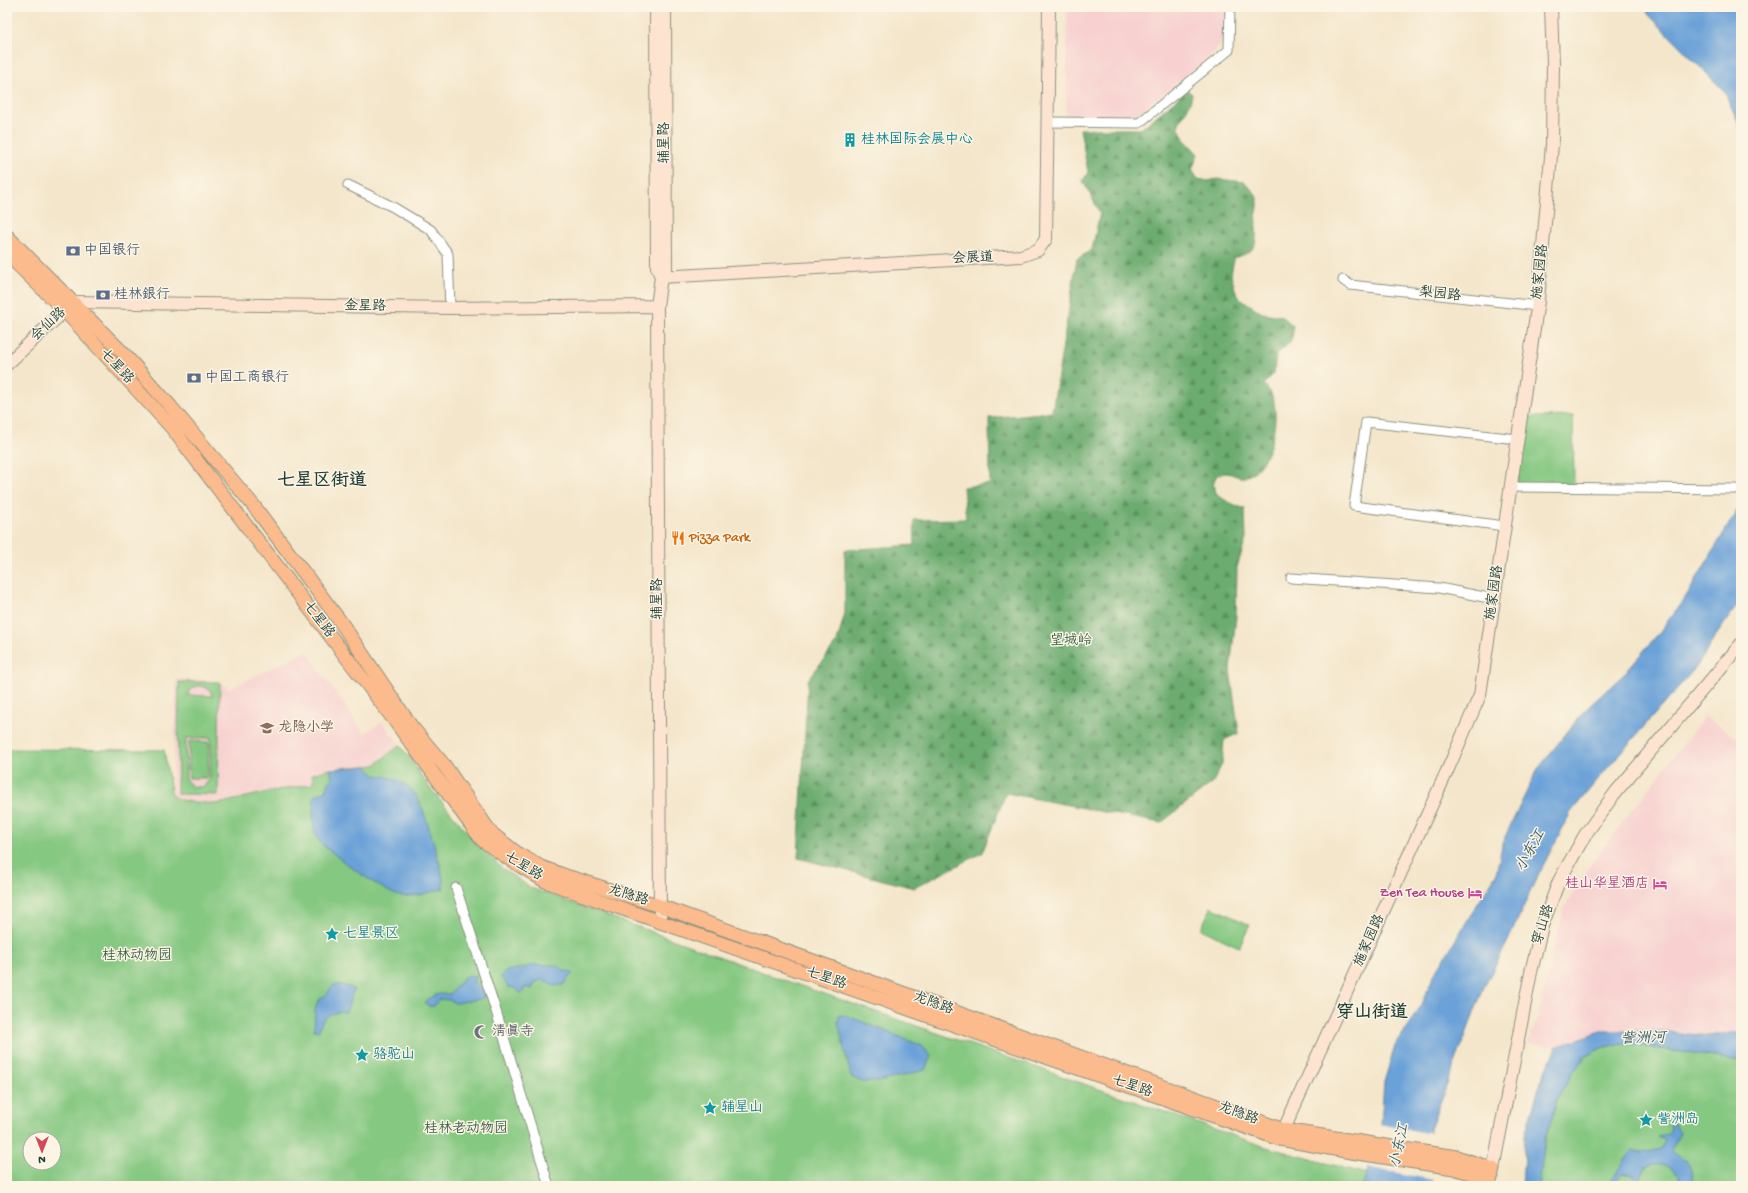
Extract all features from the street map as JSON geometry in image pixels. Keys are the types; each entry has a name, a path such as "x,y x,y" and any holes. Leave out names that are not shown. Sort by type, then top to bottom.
{"main road":[{"name":"七星路","path":"7,236 172,428 392,717 482,840 506,857 545,881 1282,1135"},
{"name":"七星路","path":"7,254 124,354 171,407 253,505 340,621 411,726 444,765 491,832 518,854"},
{"name":"龙隐路","path":"518,854 541,867 660,906 1282,1135 1352,1147"},
{"name":"穿山路","path":"1352,1147 1455,1162 1485,1177"}],"street":[{"name":"辅星路","path":"656,7 657,267 661,277"},
{"name":"辅星路","path":"660,921 657,306 661,277 666,269 665,7"},
{"name":"会展道","path":"661,277 1021,256 1038,250 1046,239 1049,7"},
{"path":"1048,122 1139,123 1229,50 1230,7"},
{"name":"施家园路","path":"1282,1135 1448,769 1480,694 1538,306 1550,183 1552,146 1553,64 1551,7"},
{"path":"348,185 393,207 432,230 448,254 450,308"},
{"name":"梨园路","path":"1343,280 1350,285 1538,306"},
{"name":"金星路","path":"69,307 450,308 657,306"},
{"name":"会仙路","path":"7,364 69,307"},
{"path":"1504,526 1354,506 1366,422 1517,439"},
{"path":"1510,487 1735,489"},
{"path":"1291,578 1439,588 1494,599"},
{"name":"穿山路","path":"1485,1177 1542,926 1559,881 1585,835 1615,793 1741,644"},
{"path":"456,888 496,1011 549,1186"}],"shaded area":[{"path":"1067,7 1226,7 1226,37 1211,56 1133,117 1066,115"},
{"name":"龙隐小学","path":"306,651 364,733 382,722 400,745 375,765 330,769 313,774 313,783 218,804 184,801 172,796 176,679 220,681 229,689"},
{"name":"桂山华星酒店","path":"1705,716 1741,741 1741,1031 1709,1036 1658,1031 1601,1031 1556,1047 1527,1043 1537,1021 1563,910 1595,858"}],"green space":[{"name":"望城岭","path":"1187,90 1192,94 1191,98 1178,126 1184,139 1198,154 1192,170 1198,179 1208,181 1217,179 1245,182 1258,200 1256,242 1252,249 1248,252 1234,258 1231,275 1237,296 1262,313 1282,316 1293,326 1291,340 1276,354 1274,374 1264,384 1271,394 1275,417 1272,441 1262,463 1255,471 1247,476 1239,477 1229,473 1223,473 1217,475 1214,482 1216,493 1227,501 1245,509 1246,539 1237,567 1236,617 1230,670 1239,733 1224,740 1222,764 1213,782 1161,823 1006,793 982,853 914,888 798,858 808,680 837,642 845,613 845,550 915,545 914,520 966,519 963,487 990,484 989,418 1052,412 1077,259 1092,250 1100,213 1083,181 1088,172 1080,129 1141,129"},
{"path":"1573,416 1574,484 1517,484 1527,417"},
{"path":"179,682 220,682 218,795 177,794","holes":["198,686 207,688 212,696 187,695 191,689","186,738 211,738 210,779 203,787 193,787 186,780"]},
{"path":"189,741 209,742 208,778 189,778"},
{"name":"七星景区","path":"400,745 430,788 480,847 503,869 531,888 784,980 1266,1147 1367,1174 1363,1186 7,1186 7,749 164,750 172,796 184,801 218,804 272,791 313,784 312,774 330,769 375,765"},
{"path":"1211,907 1250,925 1239,947 1201,929"},
{"name":"訾洲岛","path":"1621,1043 1741,1061 1741,1186 1539,1186 1547,1135 1558,1098 1566,1082 1576,1067 1591,1053"}],"water":[{"path":"1646,7 1739,7 1741,12 1741,135 1739,124 1724,91 1648,14"},
{"name":"小东江","path":"1741,504 1741,600 1697,666 1571,812 1535,881 1508,941 1484,987 1430,1129 1432,1182 1425,1186 1363,1186 1381,1125 1384,1082 1395,1046 1419,1009 1434,975 1496,874 1503,841 1537,770 1584,711 1622,676 1659,633 1687,595"},
{"path":"367,766 374,775 402,782 415,794 427,821 435,848 442,872 443,889 411,896 400,896 393,894 358,872 319,841 316,836 314,825 314,796 325,791 332,777 330,769"},
{"path":"536,965 557,965 563,970 573,973 563,985 552,986 549,982 541,980 535,983 532,989 525,987 522,994 516,988 508,987 500,977 507,971"},
{"path":"475,975 474,983 483,990 485,998 455,1003 450,1000 439,999 434,1006 429,1006 425,1003 427,999 439,994 450,994 463,978"},
{"path":"333,985 343,985 354,989 346,1012 328,1016 322,1022 319,1031 314,1030 315,1010 318,1001 326,995"},
{"path":"839,1015 848,1016 922,1046 931,1056 925,1070 878,1082 862,1082 851,1077 838,1023"},
{"name":"訾洲河","path":"1601,1031 1658,1031 1709,1036 1741,1031 1741,1061 1621,1043 1599,1049 1586,1056 1573,1071 1557,1100 1545,1139 1539,1186 1522,1186 1525,1135 1539,1087 1556,1047"},
{"path":"1670,1122 1673,1122 1679,1132 1672,1149 1674,1153 1679,1155 1689,1164 1692,1177 1692,1186 1680,1186 1680,1177 1676,1173 1665,1165 1656,1164 1645,1167 1641,1174 1640,1183 1632,1175 1622,1173 1617,1179 1617,1186 1608,1186 1628,1155 1633,1150 1642,1153 1661,1149 1665,1141 1657,1136 1668,1134 1671,1129"}],"pier":[{"path":"1379,1124 1432,1134 1434,1180 1367,1167"}],"place":[{"name":"桂林国际会展中心","path":"850,140"},
{"name":"中国银行","path":"73,251"},
{"name":"桂林銀行","path":"103,295"},
{"name":"中国工商银行","path":"194,378"},
{"name":"Pizza Park","path":"678,538"},
{"name":"龙隐小学","path":"267,728"},
{"name":"桂山华星酒店","path":"1660,884"},
{"name":"Zen Tea House","path":"1475,893"},
{"name":"七星景区","path":"332,934"},
{"name":"清真寺","path":"481,1032"},
{"name":"骆驼山","path":"362,1055"},
{"name":"辅星山","path":"710,1108"},
{"name":"訾洲岛","path":"1646,1120"}],"district":[{"name":"七星区街道","path":"322,481"},
{"name":"穿山街道","path":"1372,1013"}],"park label":[{"name":"桂林动物园","path":"137,956"},
{"name":"桂林老动物园","path":"466,1129"}]}
